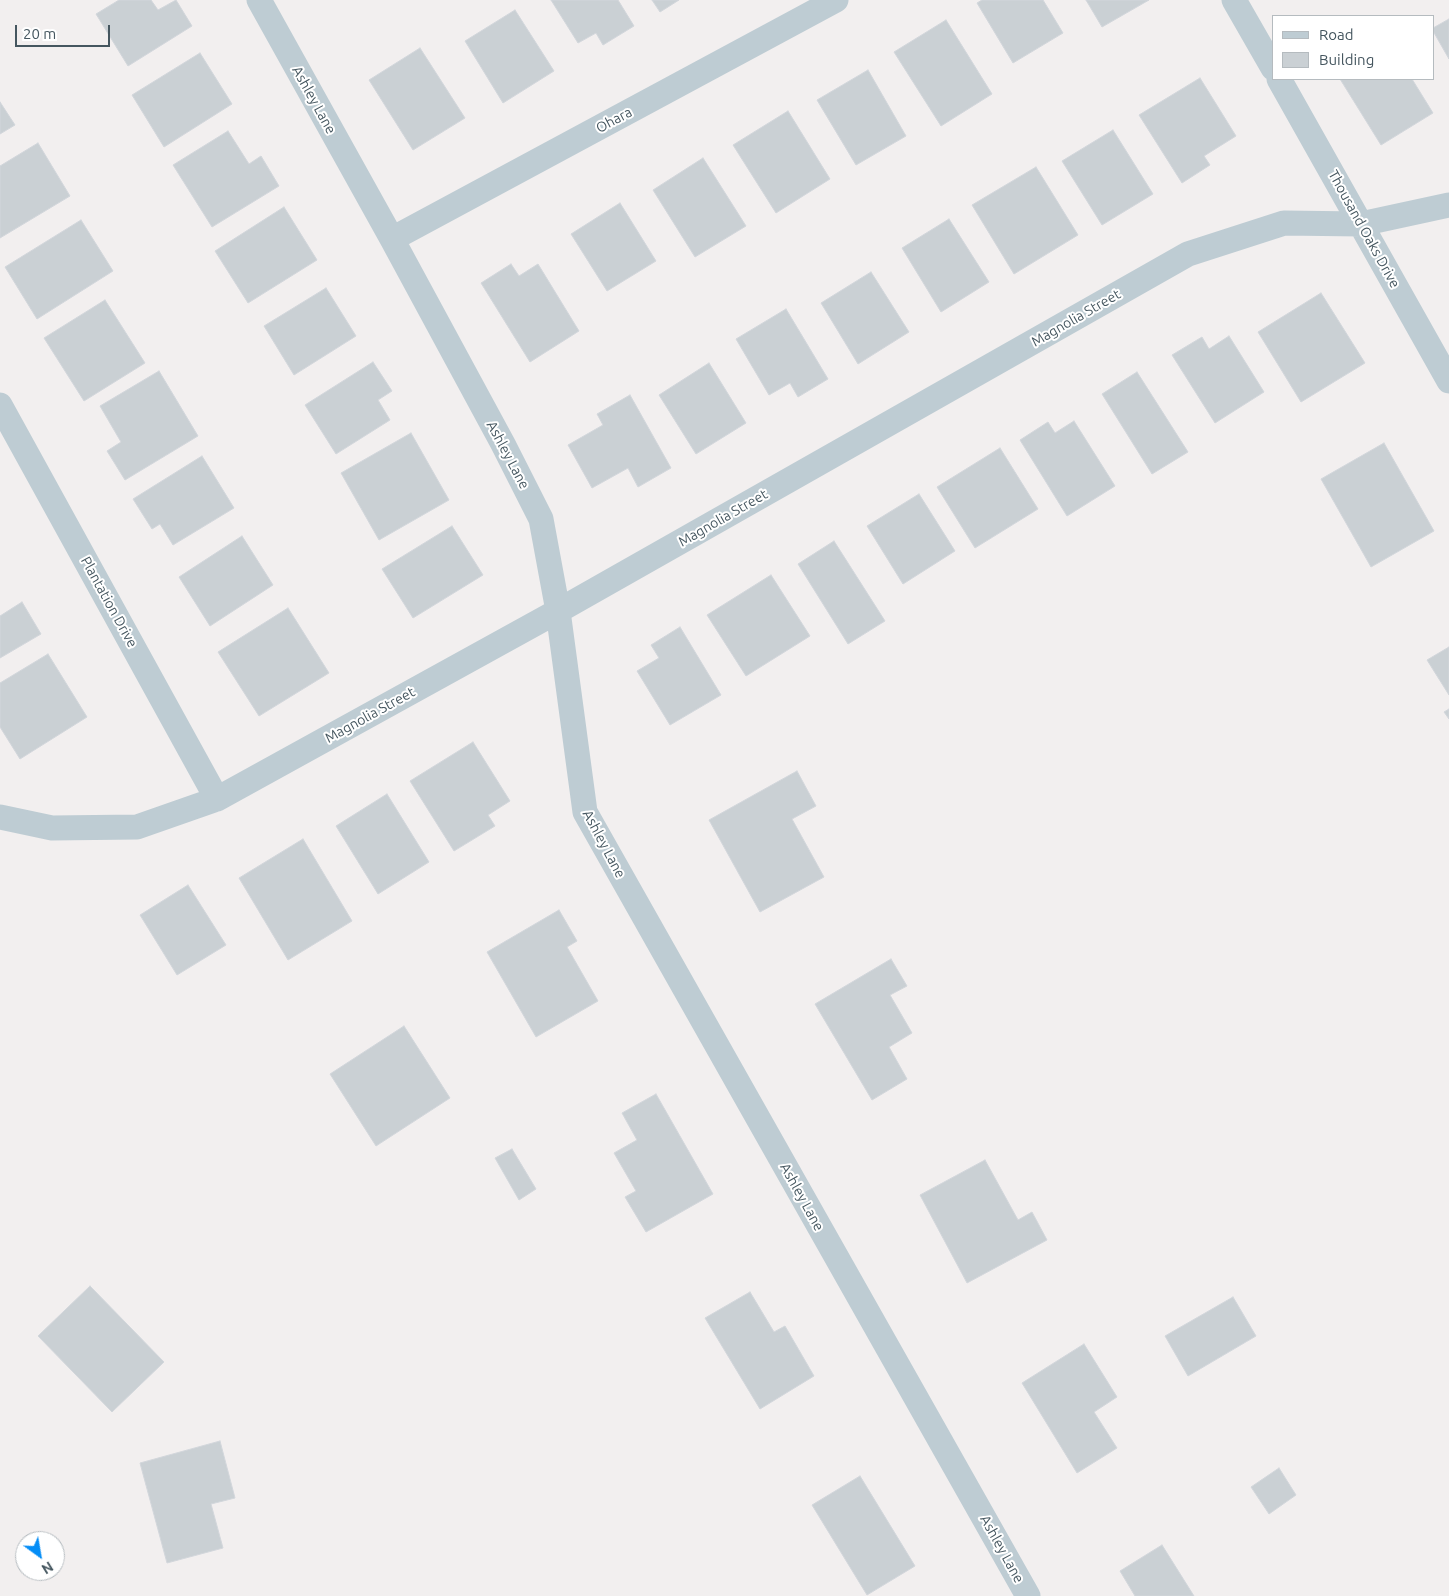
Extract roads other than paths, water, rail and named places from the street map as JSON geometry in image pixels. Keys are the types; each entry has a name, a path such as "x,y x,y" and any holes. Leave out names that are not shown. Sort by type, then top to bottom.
{"street":[{"name":"Ashley Lane","path":"259,0 392,239 503,444 541,519 558,611 585,812 1028,1596"},
{"name":"Ohara","path":"392,239 836,0"},
{"path":"1234,0 1272,66"},
{"name":"Thousand Oaks Drive","path":"1280,80 1449,381"},
{"name":"Magnolia Street","path":"0,817 52,828 137,826 217,799 558,611 1188,254 1284,223 1362,224 1449,205"},
{"name":"Plantation Drive","path":"0,405 217,799"}]}
